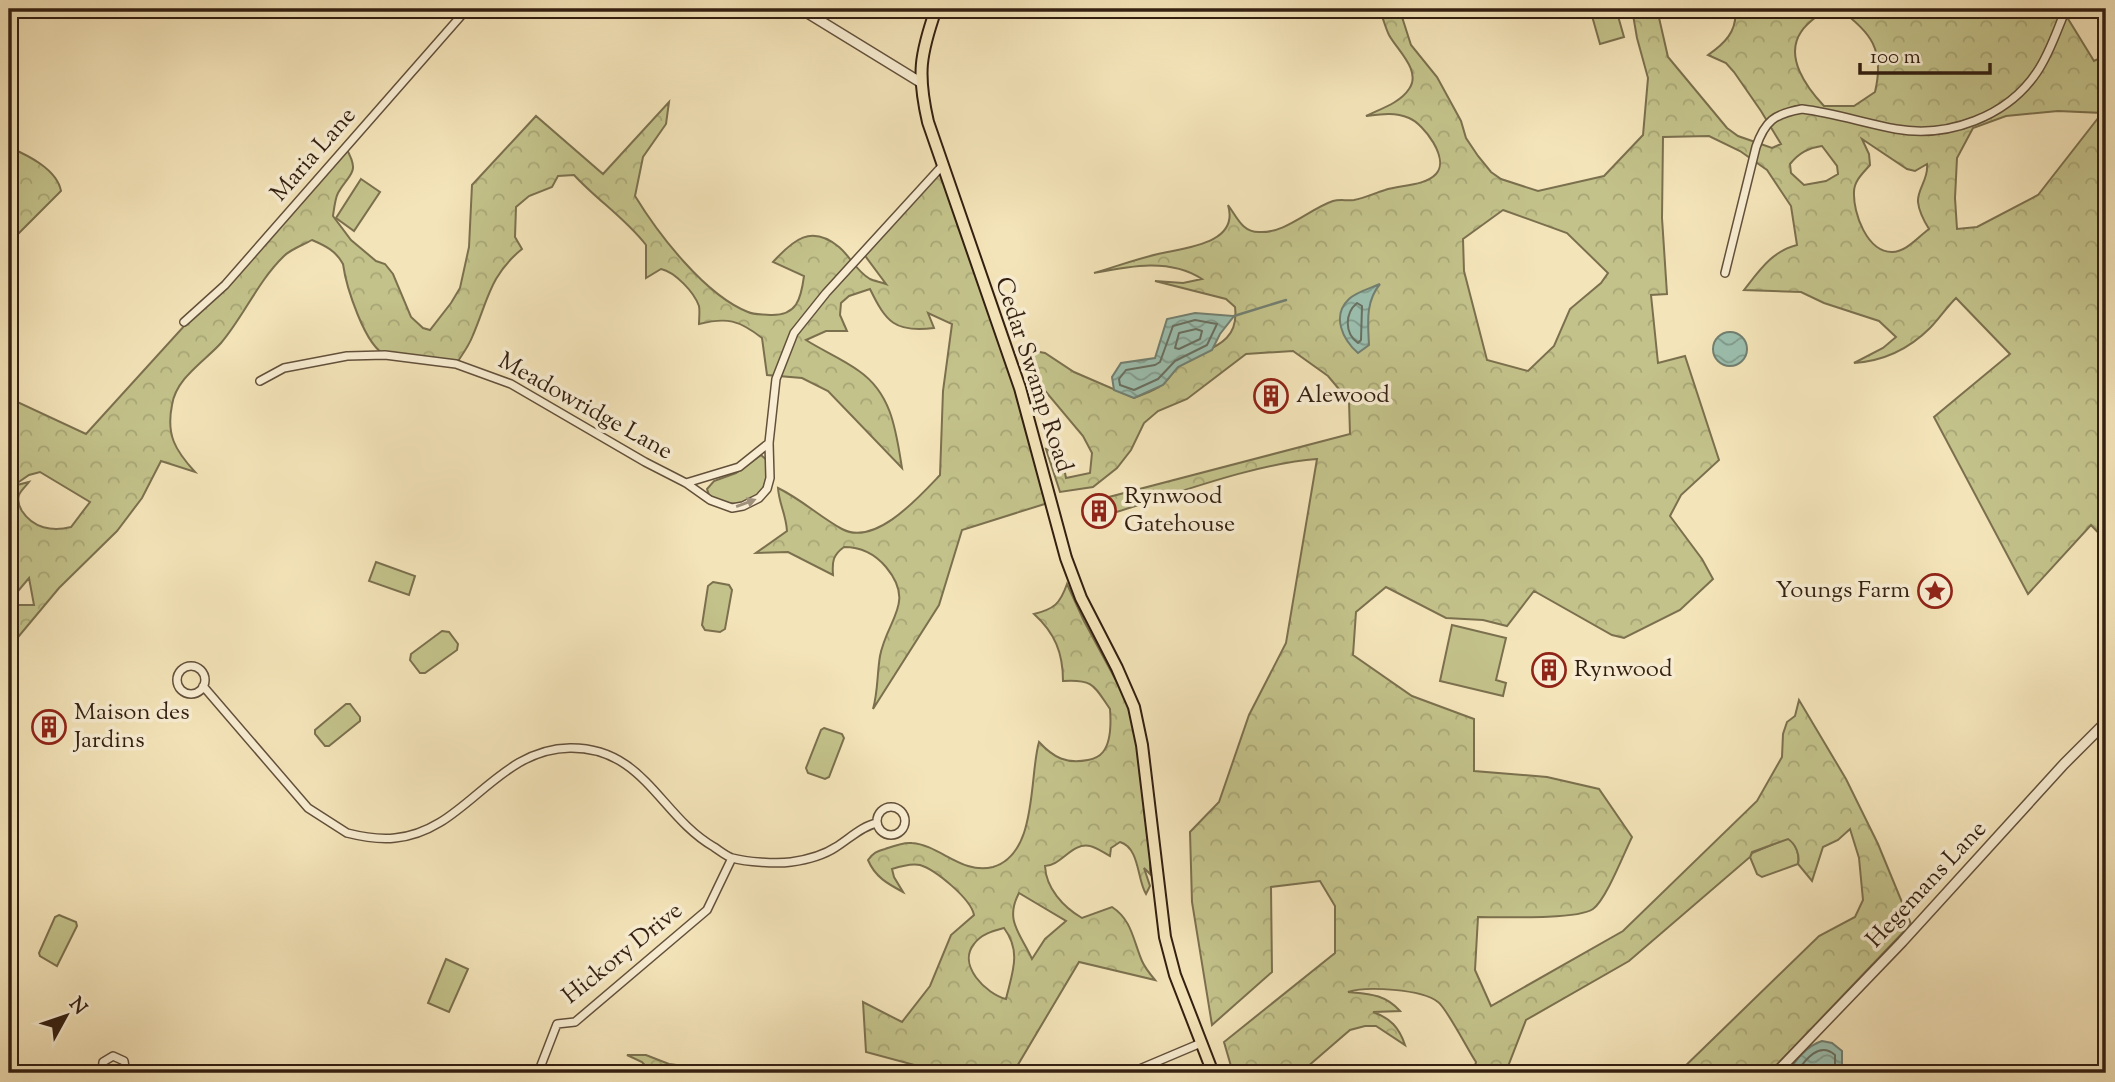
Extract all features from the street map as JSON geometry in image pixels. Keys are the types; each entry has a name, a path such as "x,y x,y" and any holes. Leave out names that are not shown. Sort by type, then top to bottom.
{"main road":[{"name":"Cedar Swamp Road","path":"936,9 925,40 920,82 928,122 1020,388 1066,558 1081,598 1134,707 1142,745 1165,937 1175,975 1213,1073"}],"street":[{"name":"Maria Lane","path":"184,322 225,285 467,9"},
{"path":"801,9 920,82"},
{"path":"1725,273 1756,147 1770,120 1785,112 1802,109 1918,132 1955,128 1979,120 2004,106 2031,80 2042,63 2066,9"},
{"name":"Meadowridge Lane","path":"260,381 284,368 347,356 385,355 448,362 511,384 722,506 732,508 749,504 759,498 770,478 769,443 776,379 794,332 942,166"},
{"name":"Meadowridge Lane","path":"686,483 739,467 769,443"},
{"path":"203,686 308,808 347,833 374,839 397,838 421,832 440,823 523,759 540,752 573,748 609,755 631,766 690,830 732,858 772,862 803,860 832,849 877,823"},
{"name":"Hegemans Lane","path":"1776,1073 2106,722"},
{"name":"Hickory Drive","path":"538,1073 557,1024 575,1022 707,910 732,858"},
{"path":"1130,1073 1201,1044"},
{"path":"102,1073 103,1062 113,1056 124,1061 125,1073"}],"green space":[{"path":"1379,9 1395,9 1402,17 1411,45 1437,77 1461,121 1466,138 1491,172 1501,179 1538,191 1604,176 1643,135 1648,78 1632,9 1657,9 1668,57 1727,128 1738,136 1772,148 1781,144 1761,111 1726,63 1708,55 1729,36 1734,24 1735,9 1826,9 1803,29 1796,42 1795,52 1800,72 1824,106 1854,106 1875,92 1878,77 1873,43 1860,26 1839,9 2062,9 2094,61 2106,55 2106,541 2091,525 2028,594 1934,417 2010,354 1956,298 1930,328 1904,348 1875,360 1854,363 1883,348 1896,337 1879,321 1824,303 1801,292 1744,290 1773,257 1797,245 1791,206 1767,170 1740,151 1709,136 1663,137 1662,218 1667,294 1651,295 1658,363 1685,356 1719,460 1681,495 1670,516 1702,559 1713,579 1680,610 1624,638 1612,635 1534,591 1507,626 1483,620 1446,618 1386,587 1356,612 1353,655 1412,696 1474,719 1474,771 1547,777 1599,789 1632,837 1609,886 1593,909 1571,915 1478,917 1475,970 1491,1006 1623,931 1757,801 1782,757 1783,734 1787,722 1795,716 1799,700 1846,779 1878,844 1911,924 1769,1073 1678,1073 1819,936 1855,917 1863,900 1859,858 1850,829 1838,840 1823,847 1812,881 1798,864 1797,850 1788,839 1752,852 1750,857 1629,961 1526,1020 1503,1073 1473,1073 1476,1062 1438,1002 1420,994 1380,989 1348,992 1376,996 1394,1005 1400,1011 1373,1012 1393,1024 1405,1045 1376,1026 1365,1026 1350,1030 1306,1068 1294,1073 1233,1073 1224,1042 1335,953 1335,906 1320,881 1271,887 1272,972 1212,1025 1192,902 1190,832 1219,802 1249,715 1286,643 1317,459 1266,467 1110,514 1105,498 1350,434 1349,401 1328,376 1293,351 1246,354 1187,399 1158,411 1144,423 1131,450 1117,468 1093,487 1060,492 1046,449 1061,453 1066,478 1090,473 1092,453 1083,436 1041,386 1023,349 1045,353 1074,372 1134,398 1150,392 1164,383 1179,366 1226,338 1232,331 1235,307 1226,299 1155,281 1183,283 1202,279 1177,268 1136,266 1094,273 1207,242 1226,228 1230,218 1228,205 1240,223 1248,229 1269,232 1333,201 1358,199 1391,188 1419,183 1436,174 1440,160 1438,151 1422,127 1404,116 1366,116 1400,98 1412,82 1407,61 1389,35","holes":["2058,111 2102,113 2038,195 1977,227 1957,229 1957,158 1973,128 2006,116","1862,139 1907,169 1915,171 1927,164 1918,202 1929,229 1907,247 1897,251 1883,250 1875,246 1863,230 1856,210 1854,188 1859,177 1870,165 1869,154","1822,146 1837,166 1838,174 1826,181 1804,185 1791,173 1790,164 1804,152","1503,210 1567,233 1608,273 1601,283 1570,309 1554,346 1528,371 1487,360 1464,271 1463,239"]},
{"path":"1590,9 1616,9 1624,37 1600,44"},
{"path":"669,102 666,124 643,157 635,196 684,262 716,292 748,312 779,315 786,313 796,304 804,276 773,262 788,247 803,238 811,236 829,240 843,251 865,276 886,284 863,253 942,166 1051,502 962,530 939,605 873,709 883,643 899,601 895,580 886,567 872,555 850,547 844,547 835,556 833,575 788,552 756,553 787,531 778,488 842,529 855,533 882,526 908,506 940,475 943,391 952,324 928,313 934,328 901,327 893,323 881,310 870,289 849,296 841,303 840,315 847,331 826,331 806,340 853,367 879,391 891,414 902,468 828,391 802,378 767,375 762,338 746,327 732,322 699,324 697,301 678,278 661,269 646,278 646,245 574,175 558,176 552,187 529,196 516,207 515,237 522,249 496,278 471,339 456,364 392,357 378,350 364,328 352,300 343,264 337,256 312,240 287,254 266,276 221,343 185,378 175,395 170,416 171,434 177,449 195,472 161,461 142,498 117,531 59,588 9,648 9,605 34,605 29,578 13,597 12,561 9,555 9,398 86,434 346,148 353,168 337,195 333,216 351,240 376,261 385,264 393,274 411,317 423,328 430,330 460,288 469,247 472,185 536,116 603,174","holes":["40,472 90,502 71,527 50,529 37,525 26,517 20,507 19,495 29,482 13,486 29,475"]},
{"path":"9,147 48,170 61,191 9,243"},
{"path":"361,179 380,192 354,231 336,218"},
{"path":"761,455 769,462 765,484 757,496 737,504 722,502 709,495 707,489 714,481 736,473"},
{"path":"376,562 415,576 409,595 369,581"},
{"path":"713,582 729,585 732,590 725,629 720,632 705,630 702,625 708,586"},
{"path":"1067,584 1126,699 1137,741 1150,845 1150,874 1144,868 1150,886 1146,894 1135,857 1126,845 1120,842 1111,848 1110,856 1092,847 1078,847 1051,865 1045,866 1046,874 1057,896 1082,918 1112,907 1119,912 1128,924 1143,964 1155,980 1079,962 1013,1073 944,1073 866,1052 863,1002 902,1022 930,986 951,935 974,915 960,893 927,868 914,864 892,869 903,892 878,875 868,860 880,851 912,843 971,867 993,867 1007,859 1018,847 1025,831 1039,742 1055,756 1073,761 1094,758 1106,748 1110,732 1110,709 1087,683 1063,681 1056,644 1034,614 1055,605","holes":["1019,893 1066,921 1045,939 1032,959 1014,920 1013,912","1004,928 1010,937 1014,954 1006,999 990,991 976,978 969,961 970,952 980,938"]},
{"path":"1452,625 1506,638 1496,680 1506,683 1503,696 1440,681"},
{"path":"442,631 449,632 458,644 457,650 425,673 420,673 410,660 411,654"},
{"path":"346,704 350,704 360,721 329,746 325,746 315,734 315,730"},
{"path":"824,728 842,734 844,738 829,777 825,779 808,773 806,768"},
{"path":"1788,838 1797,850 1798,864 1762,877 1757,874 1750,857 1752,853"},
{"path":"59,915 76,922 77,926 57,966 39,953 55,917"},
{"path":"446,959 468,969 449,1012 428,1003"},
{"path":"627,1055 646,1055 669,1064 729,1072 652,1073 642,1062"}],"water":[{"path":"1380,284 1370,306 1369,345 1358,353 1341,328 1341,313 1352,297"},
{"path":"1195,313 1234,316 1212,350 1178,367 1163,385 1134,398 1114,390 1112,377 1121,363 1155,358 1167,319"},
{"path":"1730,332 1742,337 1747,349 1742,361 1730,366 1718,361 1713,349 1718,337"},
{"path":"1822,1041 1832,1043 1842,1051 1842,1073 1787,1073 1806,1050"}],"waterway":[{"path":"1234,316 1286,300"}],"place":[{"name":"Alewood","path":"1271,396"},
{"name":"Rynwood Gatehouse","path":"1099,511"},
{"name":"Youngs Farm","path":"1935,591"},
{"name":"Rynwood","path":"1549,670"},
{"name":"Maison des Jardins","path":"49,727"}]}
